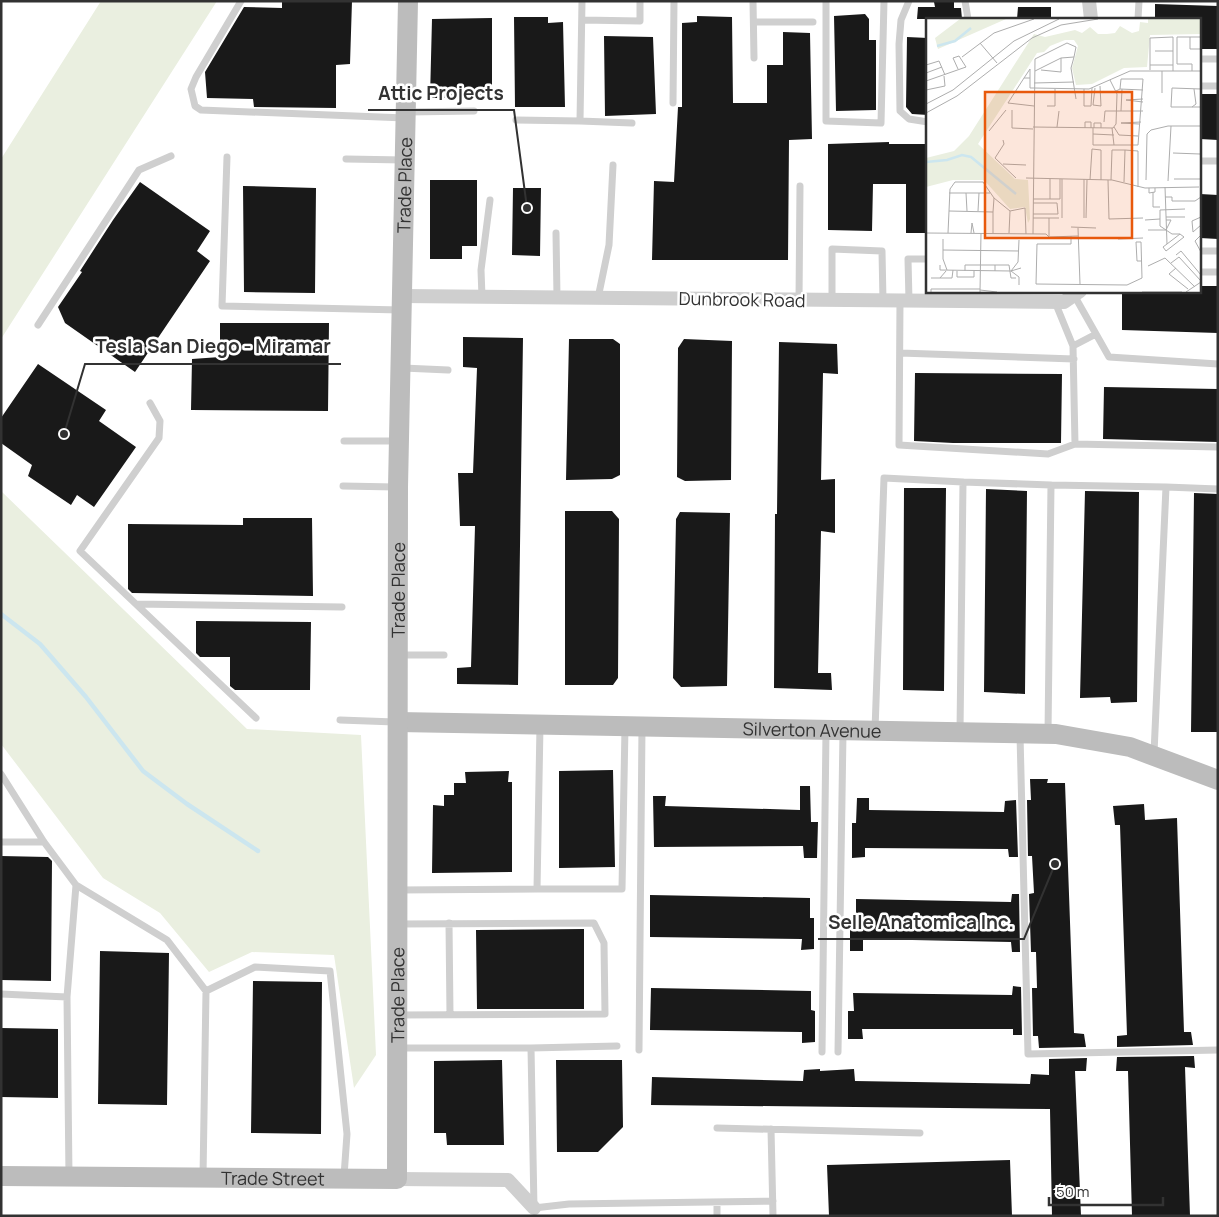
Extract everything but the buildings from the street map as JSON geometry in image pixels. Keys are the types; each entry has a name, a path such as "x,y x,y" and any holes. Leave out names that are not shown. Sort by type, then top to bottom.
{"street":[{"name":"Trade Place","path":"396,1179 398,487 408,1"},
{"path":"1088,1 1091,18"},
{"name":"Dunbrook Road","path":"402,303 482,297 904,301 959,296 1064,302 1077,293"},
{"name":"Silverton Avenue","path":"398,722 1048,734 1130,746 1218,780"},
{"name":"Trade Street","path":"1,1176 508,1180 534,1208"}],"lane":[{"path":"241,1 191,89 195,106 201,110 405,115 474,111"},
{"path":"580,122 582,1"},
{"path":"582,20 640,21 640,1"},
{"path":"673,103 674,1"},
{"path":"753,1 755,22 754,58"},
{"path":"826,1 826,121 881,123 884,1"},
{"path":"909,1 902,20 899,44 900,111 909,120 926,122"},
{"path":"965,1 968,18"},
{"path":"1138,18 1139,1"},
{"path":"755,22 813,22"},
{"path":"1202,59 1218,59"},
{"path":"1202,86 1218,86"},
{"path":"516,120 632,122"},
{"path":"38,326 139,170 171,156"},
{"path":"228,157 222,306 402,303"},
{"path":"346,159 404,160"},
{"path":"1202,161 1218,161"},
{"path":"598,298 609,245 613,165"},
{"path":"799,300 800,186"},
{"path":"482,297 481,270 490,200"},
{"path":"556,233 557,297"},
{"path":"832,300 832,249 882,251 883,301"},
{"path":"1202,251 1218,251"},
{"path":"926,259 908,259 900,353 899,445 1048,454 1075,444 1218,446"},
{"path":"1202,272 1218,272"},
{"path":"1077,293 1109,357 1218,364"},
{"path":"1055,302 1073,346 1075,444"},
{"path":"1073,346 1096,334"},
{"path":"900,353 1074,359"},
{"path":"401,368 448,370"},
{"path":"150,403 160,421 159,438 80,551 256,718"},
{"path":"344,441 399,441"},
{"path":"874,730 884,478 1218,489"},
{"path":"960,732 963,482"},
{"path":"1048,734 1051,485"},
{"path":"343,486 398,487"},
{"path":"1154,756 1166,487"},
{"path":"136,604 342,607"},
{"path":"399,655 444,655"},
{"path":"340,720 398,722"},
{"path":"537,890 540,725"},
{"path":"398,890 622,889 633,726"},
{"path":"633,726 640,1050"},
{"path":"822,1052 834,729"},
{"path":"834,729 838,1052"},
{"path":"1020,733 1028,1054 1218,1050"},
{"path":"1,774 44,842 76,885 167,940 206,991 203,1177"},
{"path":"1,842 44,842"},
{"path":"69,1176 67,997 76,885"},
{"path":"449,923 450,1015"},
{"path":"397,1016 605,1014 604,943 594,923 398,924"},
{"path":"206,991 255,967 330,971 347,1134 344,1178"},
{"path":"1,994 67,997"},
{"path":"397,1048 617,1046"},
{"path":"531,1048 534,1208 569,1204 773,1201"},
{"path":"717,1128 920,1133"},
{"path":"771,1129 773,1216"},
{"path":"717,1202 717,1216"}],"shaded area":[{"path":"101,1 217,1 1,339 1,159"},
{"path":"1,491 247,729 361,735 376,1055 354,1088 334,955 252,952 209,972 160,913 103,878 1,744"}],"waterway":[{"path":"1,614 40,644 86,697 143,771 187,804 258,851"}],"place":[{"name":"Attic Projects","path":"527,208"},
{"name":"Tesla San Diego - Miramar","path":"64,434"},
{"name":"Selle Anatomica Inc.","path":"1055,864"}]}
